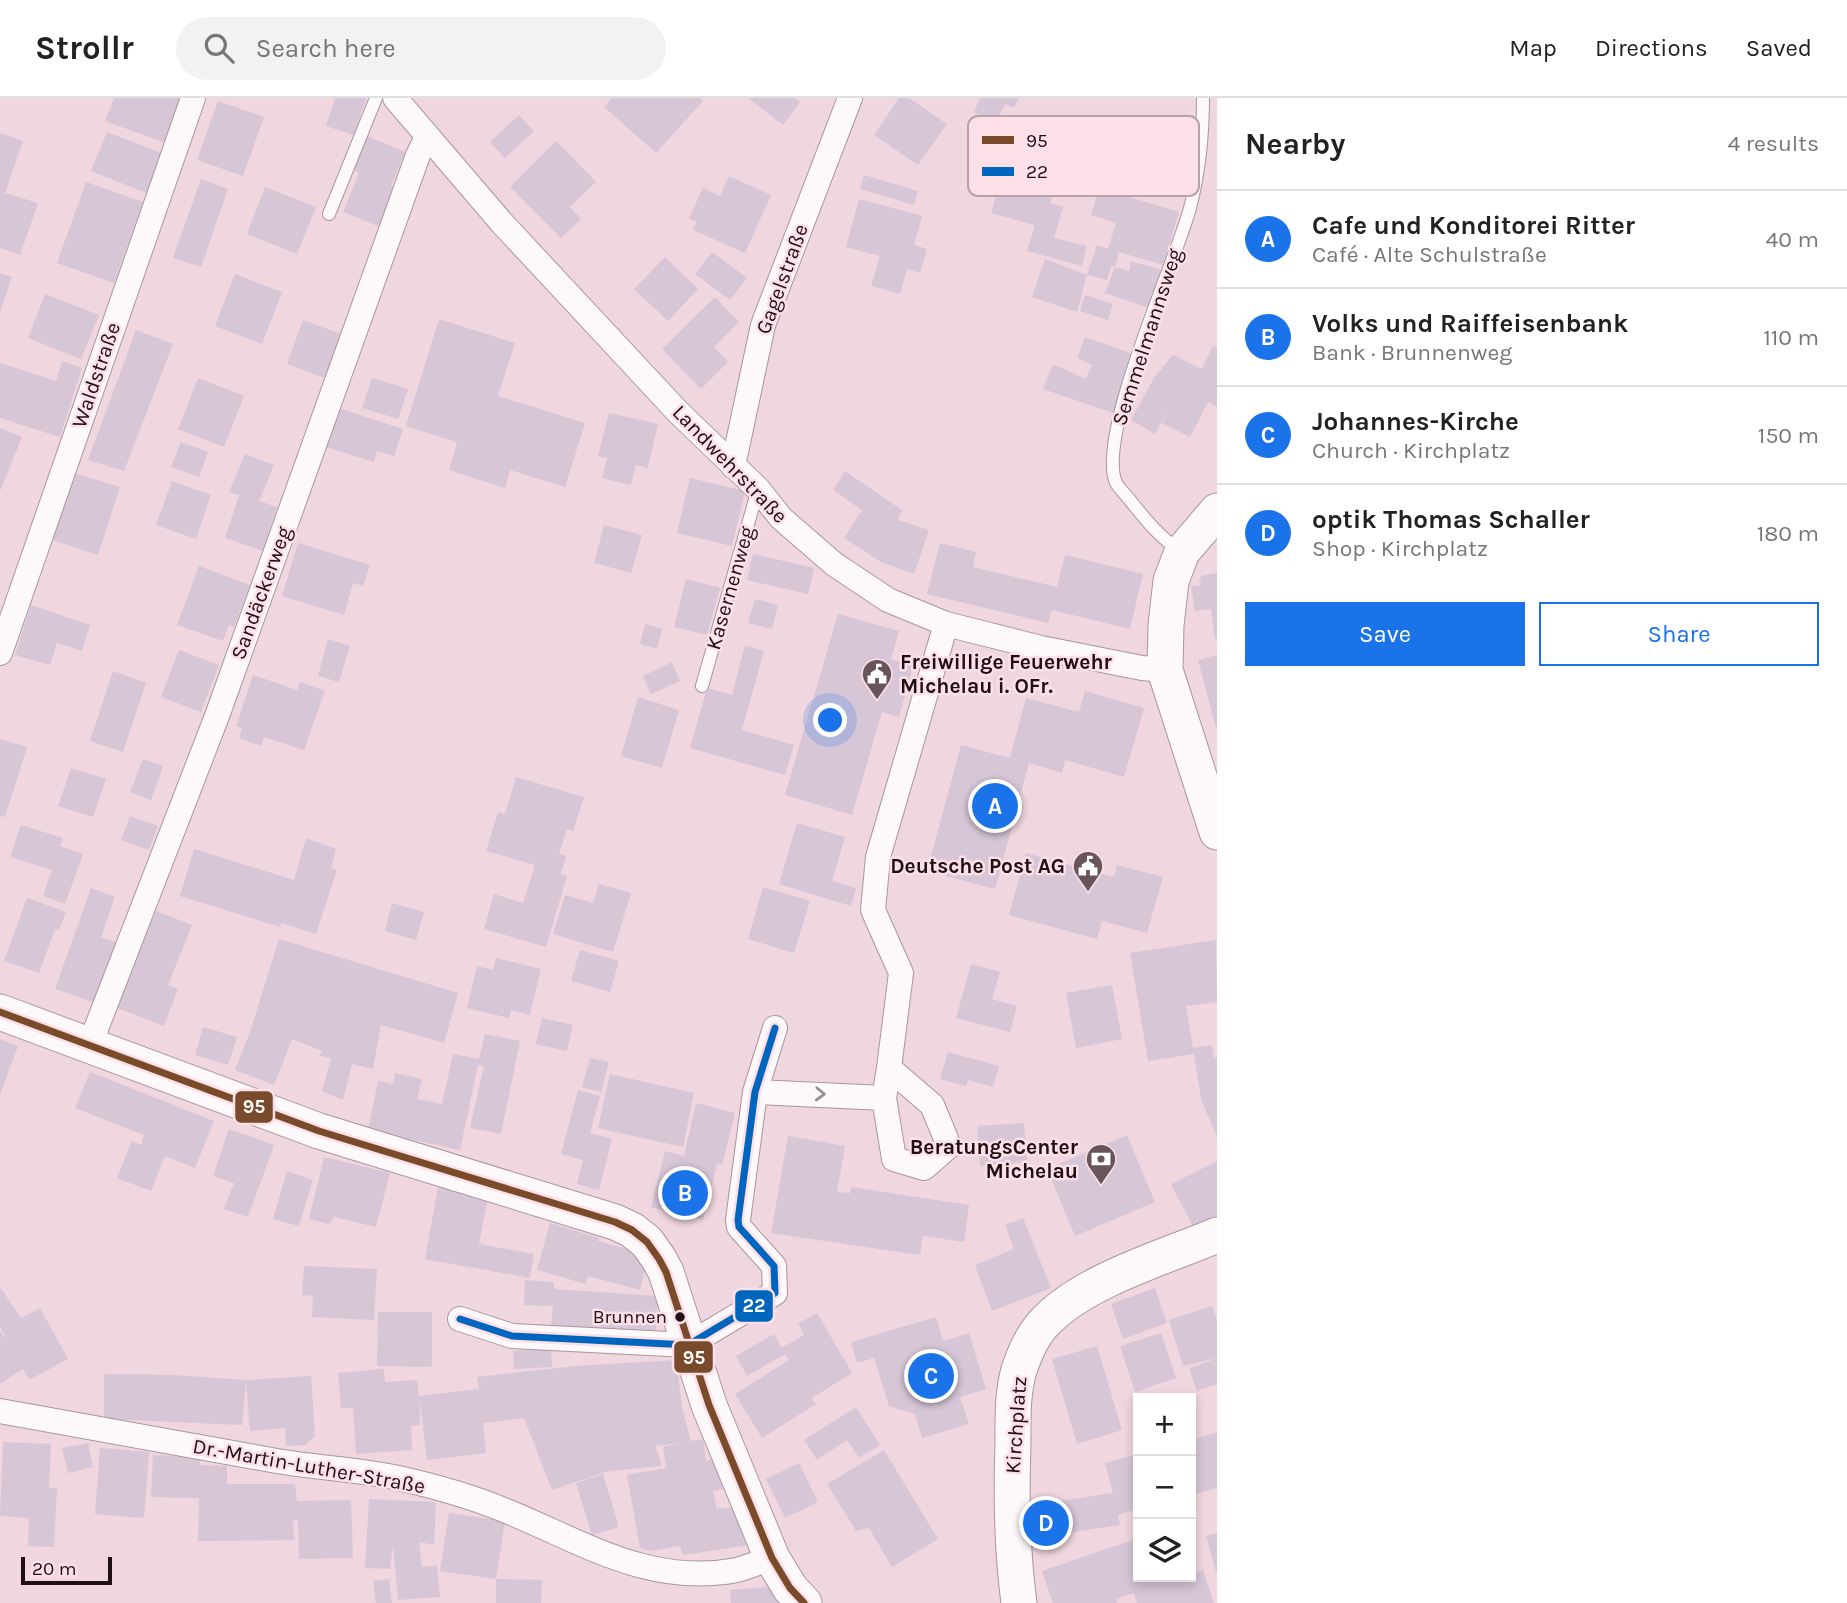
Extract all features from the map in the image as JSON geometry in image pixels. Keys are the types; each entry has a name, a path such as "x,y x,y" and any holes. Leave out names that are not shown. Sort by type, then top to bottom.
{"street":[{"name":"Waldstraße","path":"0,653 193,98"},
{"name":"Landwehrstraße","path":"394,98 502,223 678,412 758,489 781,519 834,564 888,600 946,624 1054,651 1166,670"},
{"name":"Gagelstraße","path":"733,466 763,325 850,98"},
{"name":"Sandäckerweg","path":"89,1047 217,716 418,155 427,137"},
{"path":"1217,511 1182,552 1171,581 1166,625 1166,670 1217,832"},
{"path":"889,1068 932,1105 949,1146 924,1168 894,1159 884,1098 901,973 873,910 878,857 946,624"},
{"path":"0,1012 319,1131 615,1222 632,1230 647,1242 666,1272 709,1405 772,1558 790,1588 804,1603"},
{"path":"460,1319 512,1336 688,1345 775,1293 774,1266 739,1227 738,1220 755,1092 775,1028"},
{"path":"755,1092 884,1098"},
{"name":"Kirchplatz","path":"1019,1603 1011,1506 1013,1418 1018,1372 1032,1339 1048,1318 1080,1296 1126,1272 1217,1235"},
{"name":"Dr.-Martin-Luther-Straße","path":"0,1411 419,1483 505,1510 579,1545 645,1567 683,1573 711,1572 737,1569 772,1558"}],"lane":[{"path":"330,214 376,98"},
{"name":"Semmelmannsweg","path":"1199,157 1203,134 1203,98"},
{"name":"Semmelmannsweg","path":"1182,552 1149,524 1116,482 1112,451 1140,349 1192,196"},
{"name":"Kasernenweg","path":"702,686 758,489"}],"building":[{"path":"114,98 183,98 166,143 105,121"},
{"path":"335,98 366,98 354,135 326,126"},
{"path":"612,98 700,98 703,101 656,153 604,107"},
{"path":"748,98 794,98 800,102 783,125"},
{"path":"899,98 909,98 947,124 918,165 874,135"},
{"path":"980,98 1019,98 1014,108 1005,104 999,116 982,116 974,112"},
{"path":"218,101 264,117 243,176 197,160"},
{"path":"519,115 534,131 505,158 490,142"},
{"path":"107,132 164,154 149,194 91,171"},
{"path":"0,133 23,141 5,193 38,203 20,255 0,248"},
{"path":"367,136 405,152 391,186 396,188 380,227 343,212 359,173 353,170"},
{"path":"556,141 596,182 570,207 581,219 561,238 510,187"},
{"path":"864,175 918,191 914,205 860,189"},
{"path":"729,176 771,195 745,253 693,230 697,222 689,218 703,188 720,196"},
{"path":"201,179 228,189 201,267 173,258"},
{"path":"86,182 143,202 114,283 57,263"},
{"path":"265,187 316,207 297,254 247,234"},
{"path":"996,196 1052,196 1050,203 1063,207 1054,238 1086,246 1082,266 1027,251 1035,225 991,213"},
{"path":"1097,196 1126,196 1179,212 1163,265 1119,252 1115,267 1111,266 1107,280 1087,275 1097,245 1108,249 1116,223 1091,215"},
{"path":"859,199 922,216 914,245 927,249 920,273 907,269 900,294 871,286 880,256 846,247"},
{"path":"712,252 747,278 730,300 695,274"},
{"path":"665,257 698,289 668,321 634,289"},
{"path":"1045,259 1087,275 1077,312 1032,297"},
{"path":"1130,261 1162,270 1149,308 1105,293 1115,267 1130,271"},
{"path":"0,273 12,277 0,312"},
{"path":"235,274 282,292 262,344 215,326"},
{"path":"45,294 99,315 81,359 28,338"},
{"path":"1085,295 1113,304 1108,320 1080,311"},
{"path":"715,297 739,322 714,347 728,362 701,389 662,349"},
{"path":"439,319 515,343 498,396 585,423 565,487 510,470 505,488 449,470 457,442 406,426"},
{"path":"303,320 341,334 325,378 287,364"},
{"path":"136,330 173,344 124,471 88,460"},
{"path":"1085,337 1133,354 1113,413 1043,389 1053,364 1086,379 1092,365 1077,358"},
{"path":"1213,346 1217,347 1217,407 1208,402 1190,437 1162,423 1170,406 1155,434 1131,420 1154,378 1173,355 1202,369"},
{"path":"62,361 82,368 60,437 0,418 0,363 56,381"},
{"path":"198,378 244,396 224,447 178,429"},
{"path":"372,378 408,389 398,419 362,408"},
{"path":"335,407 403,429 394,456 377,451 374,462 323,446"},
{"path":"609,413 658,424 648,468 636,465 631,485 602,478 607,458 598,456"},
{"path":"0,428 22,437 0,491"},
{"path":"181,442 208,452 199,477 171,467"},
{"path":"245,454 274,465 259,501 277,507 263,551 225,538 239,495 229,492"},
{"path":"845,471 902,510 898,520 929,530 914,574 881,562 844,538 862,510 833,490"},
{"path":"74,473 120,487 98,555 53,540"},
{"path":"690,478 745,491 732,546 677,533"},
{"path":"172,481 211,495 196,539 156,525"},
{"path":"604,525 642,535 631,573 594,563"},
{"path":"298,543 370,565 363,586 353,583 344,615 282,596"},
{"path":"940,543 976,552 973,567 1057,587 1065,555 1143,574 1130,629 1052,610 1048,623 927,594"},
{"path":"753,554 814,568 808,594 747,580"},
{"path":"199,566 250,585 234,627 229,625 223,641 177,625"},
{"path":"1217,573 1215,639 1211,609 1195,611 1191,586 1201,585 1200,576"},
{"path":"686,579 720,588 707,635 674,627"},
{"path":"755,599 778,605 772,629 748,623"},
{"path":"31,605 90,625 82,651 57,643 50,665 15,655"},
{"path":"838,614 899,631 891,659 913,666 899,717 882,712 852,815 785,795"},
{"path":"645,624 662,629 657,649 640,644"},
{"path":"328,639 350,646 339,682 318,676"},
{"path":"745,645 764,651 742,730 794,745 785,775 690,748 707,688 732,695"},
{"path":"179,650 219,665 201,712 161,697"},
{"path":"1217,655 1217,728 1216,728 1198,660"},
{"path":"672,662 680,681 651,694 643,676"},
{"path":"113,671 146,683 123,752 90,741"},
{"path":"253,675 297,690 300,682 325,691 304,750 264,737 261,746 239,738 242,728 236,726"},
{"path":"1085,691 1144,708 1124,777 1065,760 1062,773 1029,763 995,889 927,871 961,745 1010,758 1026,698 1079,712"},
{"path":"638,697 679,710 662,768 621,756"},
{"path":"0,739 27,747 5,817 0,816"},
{"path":"143,759 163,766 151,800 130,792"},
{"path":"71,768 106,779 93,817 58,806"},
{"path":"516,777 584,797 573,831 567,829 559,854 566,856 561,874 567,876 546,947 484,929 494,894 523,903 535,865 486,851 498,812 505,814"},
{"path":"130,816 158,826 149,850 121,840"},
{"path":"797,823 845,837 832,881 856,888 851,906 779,884"},
{"path":"21,825 63,838 60,846 83,854 65,904 43,896 52,870 10,857"},
{"path":"306,838 336,849 331,868 337,870 316,934 281,923 280,927 180,896 194,849 294,880"},
{"path":"1026,853 1114,877 1117,865 1163,877 1147,933 1102,921 1097,939 1009,915"},
{"path":"599,884 631,893 613,952 553,934 565,895 593,903"},
{"path":"763,887 810,901 794,953 748,939"},
{"path":"91,888 115,897 101,937 118,943 96,1003 55,989"},
{"path":"27,898 66,912 59,930 55,929 39,973 4,961"},
{"path":"392,903 424,912 416,940 385,931"},
{"path":"156,911 192,925 168,985 178,989 164,1026 115,1007"},
{"path":"279,939 458,993 444,1043 381,1025 373,1069 352,1064 343,1100 322,1091 331,1058 320,1056 322,1051 292,1039 274,1085 235,1070 250,1032"},
{"path":"1216,940 1217,1002 1186,1006 1193,1048 1212,1045 1214,1058 1217,1057 1217,1137 1201,1099 1194,1054 1148,1061 1130,953"},
{"path":"580,950 619,961 610,992 571,981"},
{"path":"496,958 541,969 530,1015 511,1010 509,1018 467,1008 477,966 493,970"},
{"path":"971,964 1000,972 992,999 1017,1006 1010,1032 956,1018"},
{"path":"1112,985 1122,1039 1076,1048 1066,993"},
{"path":"542,1018 573,1025 567,1051 536,1044"},
{"path":"203,1027 237,1037 228,1065 195,1055"},
{"path":"485,1034 520,1041 501,1134 470,1128 484,1066 478,1065 460,1150 368,1130 378,1081 393,1084 395,1073 422,1079 417,1099 442,1104 453,1054 479,1059"},
{"path":"0,1039 18,1046 0,1095"},
{"path":"948,1052 999,1066 993,1087 968,1080 966,1086 940,1079"},
{"path":"590,1058 609,1062 601,1092 582,1087"},
{"path":"90,1072 214,1121 195,1168 165,1156 151,1191 117,1178 132,1141 141,1145 144,1135 75,1108"},
{"path":"610,1074 694,1093 683,1147 598,1128"},
{"path":"578,1090 600,1096 590,1133 612,1139 599,1190 577,1184 583,1160 561,1154"},
{"path":"696,1103 735,1113 722,1165 717,1164 703,1220 651,1207 665,1151 684,1156"},
{"path":"1024,1123 1027,1162 980,1166 977,1126"},
{"path":"229,1129 274,1145 248,1217 224,1209 234,1183 213,1176"},
{"name":"BeratungsCenter Michelau","path":"1127,1135 1155,1202 1075,1236 1047,1169"},
{"path":"788,1136 845,1146 837,1192 850,1193 851,1187 969,1205 964,1242 923,1236 920,1255 771,1233"},
{"path":"324,1157 390,1173 376,1227 334,1217 329,1224 309,1219"},
{"path":"1217,1161 1217,1217 1194,1228 1171,1184"},
{"path":"287,1171 313,1180 299,1226 273,1219"},
{"path":"438,1187 488,1196 479,1244 534,1254 530,1278 425,1259"},
{"path":"1023,1218 1051,1288 992,1311 975,1265 1014,1249 1005,1225"},
{"path":"550,1223 599,1238 598,1241 649,1255 640,1290 588,1276 586,1284 537,1270"},
{"path":"304,1266 377,1269 374,1320 312,1317 313,1296 302,1295"},
{"path":"525,1280 554,1282 554,1289 658,1296 656,1333 551,1327 553,1306 524,1305"},
{"path":"0,1287 21,1318 40,1308 68,1359 29,1380 23,1369 0,1384 0,1331 8,1342 0,1327"},
{"path":"1155,1288 1167,1323 1123,1339 1111,1304"},
{"path":"1212,1306 1217,1320 1217,1358 1183,1366 1169,1320"},
{"path":"378,1312 432,1312 432,1367 377,1366"},
{"path":"817,1313 852,1373 812,1398 816,1404 762,1438 735,1394 789,1360 785,1354 747,1376 736,1356 774,1334 782,1348 804,1335 798,1324"},
{"path":"936,1317 943,1341 969,1333 986,1389 960,1397 969,1424 922,1438 915,1414 889,1406 874,1358 857,1363 851,1342"},
{"path":"1161,1333 1176,1378 1135,1392 1120,1346"},
{"path":"1097,1346 1122,1430 1077,1444 1052,1359"},
{"path":"551,1349 552,1367 514,1369 513,1351"},
{"path":"1217,1358 1217,1384 1197,1391 1189,1369"},
{"path":"676,1360 683,1412 691,1441 703,1439 706,1461 720,1458 725,1489 713,1491 717,1509 743,1506 749,1545 683,1555 680,1546 652,1551 640,1548 627,1475 666,1468 663,1447 681,1443 655,1446 662,1466 608,1471 552,1490 524,1418 483,1423 486,1453 427,1460 420,1401 420,1425 411,1426 412,1450 356,1454 353,1408 341,1408 338,1373 384,1369 385,1382 417,1380 419,1396 479,1389 477,1377 576,1366"},
{"path":"104,1374 246,1380 242,1425 104,1419"},
{"path":"311,1376 315,1436 305,1445 286,1446 285,1428 250,1431 246,1380"},
{"path":"856,1407 880,1445 859,1458 847,1440 817,1460 804,1440"},
{"path":"1217,1432 1217,1488 1196,1494 1196,1456 1196,1438"},
{"path":"3,1442 51,1444 49,1488 57,1488 54,1547 28,1546 29,1518 0,1516"},
{"path":"88,1443 93,1467 68,1473 62,1448"},
{"path":"100,1448 149,1452 144,1518 95,1514"},
{"path":"884,1450 938,1539 892,1567 869,1528 856,1531 827,1484"},
{"path":"153,1455 200,1457 200,1465 227,1466 227,1484 295,1484 297,1501 351,1500 353,1558 299,1559 298,1520 293,1520 294,1540 198,1541 199,1498 151,1497"},
{"path":"1133,1455 1133,1510 1118,1515 1120,1525 1033,1538 1029,1506 1113,1493 1105,1463"},
{"path":"799,1463 818,1502 785,1518 766,1479"},
{"path":"603,1474 619,1527 592,1535 576,1483"},
{"path":"369,1499 436,1502 434,1545 419,1542 422,1567 437,1565 440,1597 398,1600 393,1545 390,1569 365,1568"},
{"path":"449,1513 505,1521 496,1579 440,1571"},
{"path":"1217,1533 1217,1572 1216,1572 1206,1536"},
{"path":"1133,1540 1133,1582 1196,1582 1196,1572 1203,1570 1214,1603 1137,1603 1134,1593 1116,1599 1117,1603 1053,1603 1042,1571"},
{"path":"389,1579 392,1603 376,1603 373,1581"},
{"path":"496,1579 542,1580 541,1603 496,1603"},
{"path":"787,1585 789,1603 731,1603 730,1590"}],"transit line":[{"name":"95","path":"0,1012 319,1131 615,1222 632,1230 647,1242 666,1272 709,1405 772,1558 790,1588 804,1603"},
{"name":"22","path":"460,1319 512,1336 688,1345 775,1293 774,1266 739,1227 738,1220 755,1092 775,1028"}],"place":[{"name":"Freiwillige Feuerwehr Michelau i. OFr.","path":"877,701"},
{"name":"Cafe und Konditorei Ritter","path":"995,806"},
{"name":"Deutsche Post AG","path":"1088,893"},
{"name":"BeratungsCenter Michelau","path":"1101,1186"},
{"name":"Volks und Raiffeisenbank","path":"685,1193"},
{"name":"Brunnen","path":"680,1317"},
{"name":"Johannes-Kirche","path":"931,1376"},
{"name":"optik Thomas Schaller","path":"1046,1523"}]}
